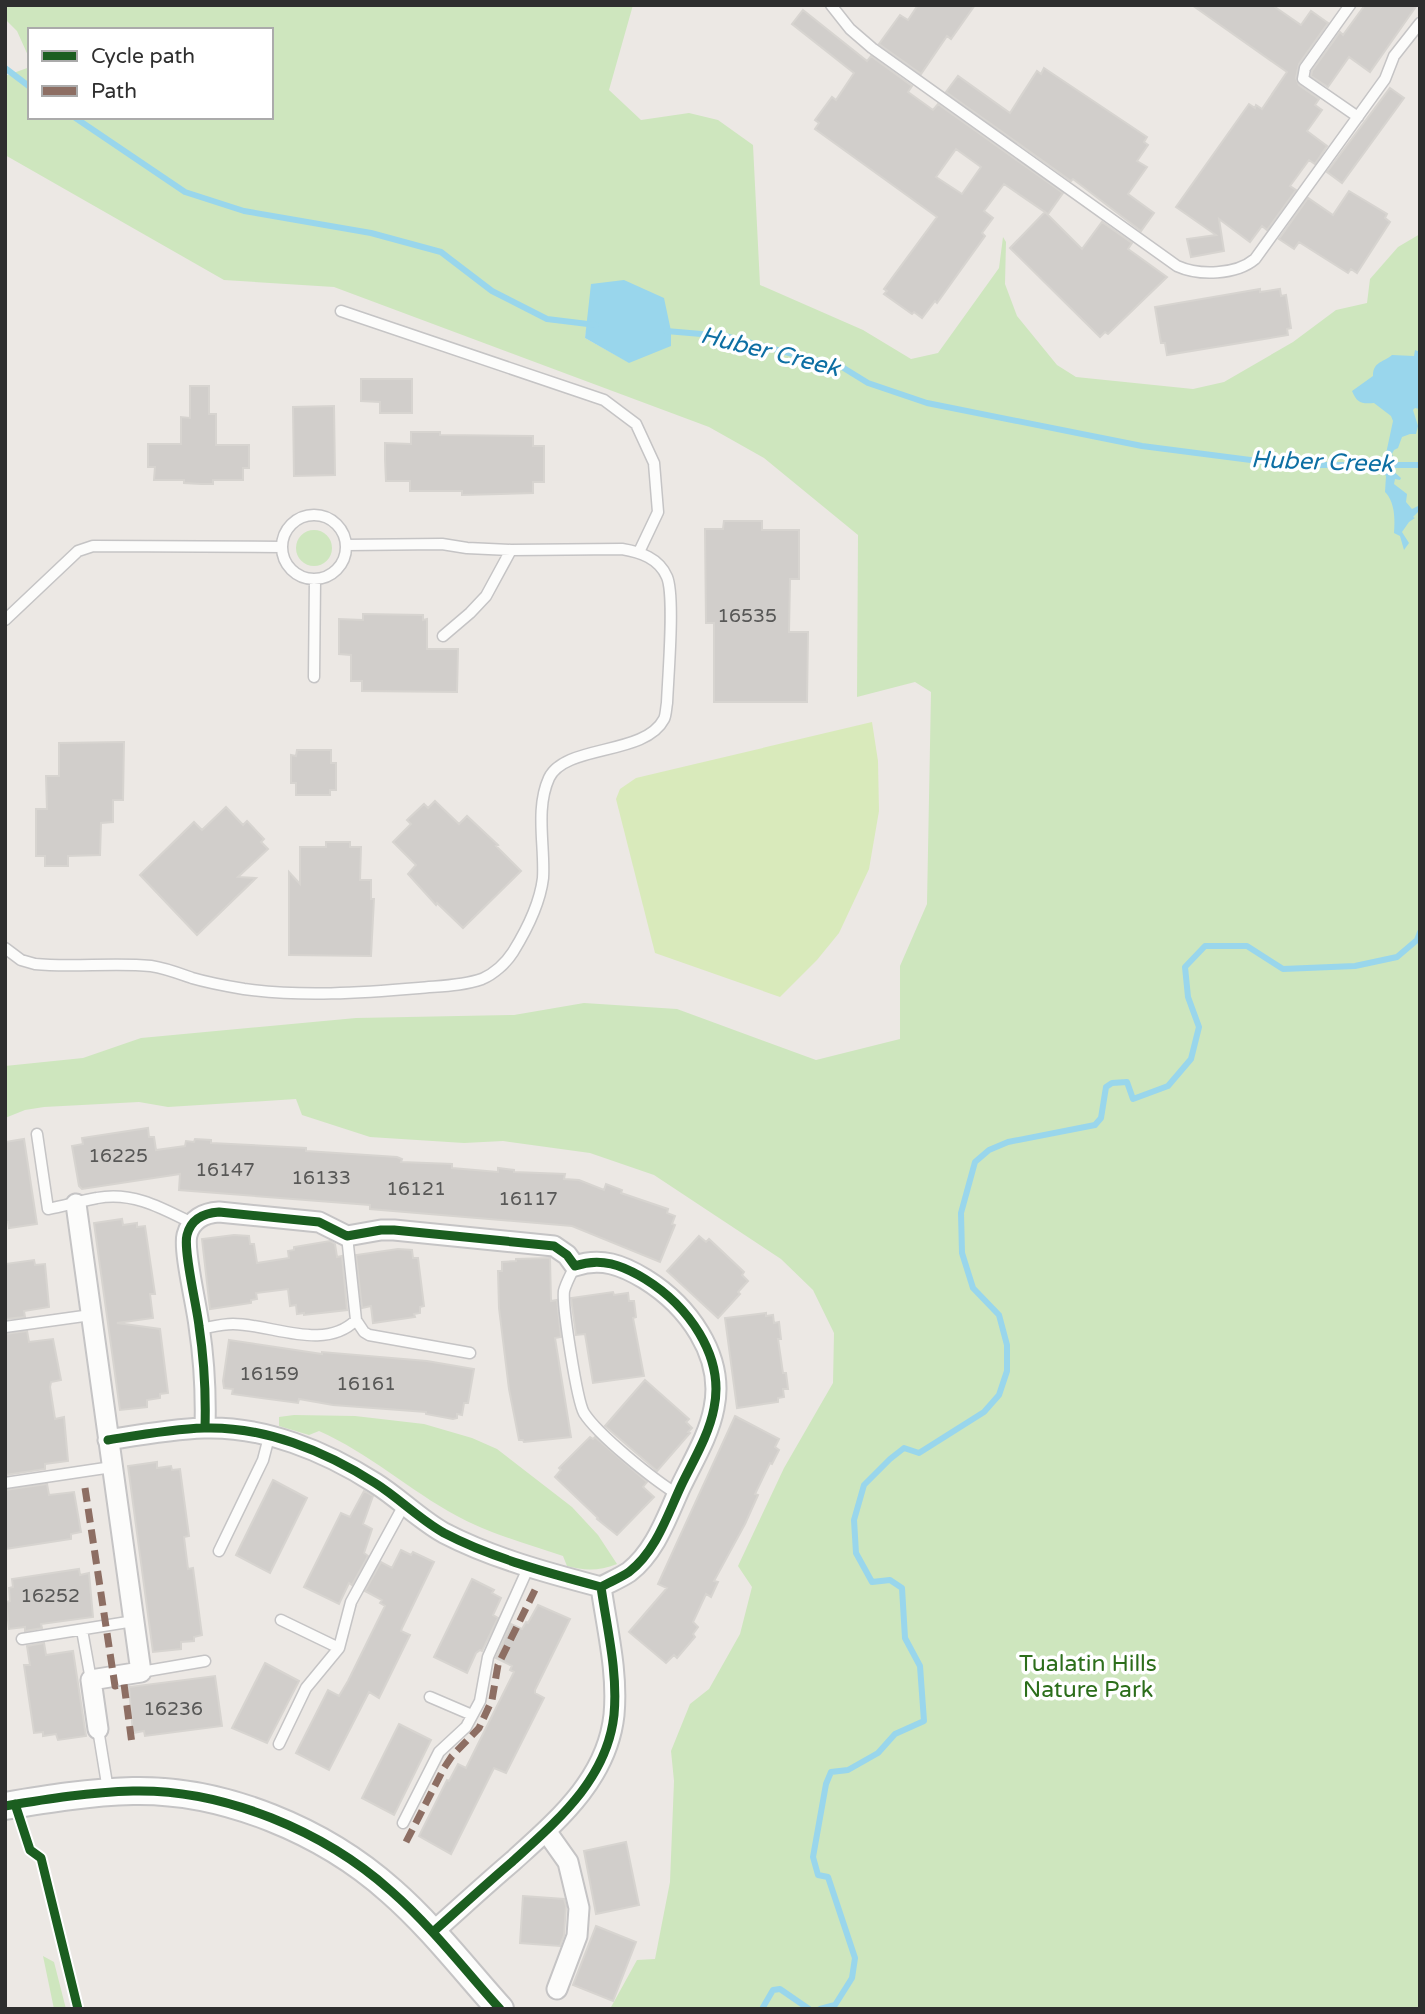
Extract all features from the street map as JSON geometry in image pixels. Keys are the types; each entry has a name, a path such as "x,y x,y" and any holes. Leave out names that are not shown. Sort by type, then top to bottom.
{"street":[{"path":"76,1204 141,1672 90,1680 98,1728"},
{"path":"108,1440 205,1428 247,1432 313,1450 378,1485 440,1531 456,1539 601,1587 626,1574 647,1553 711,1423 715,1405 714,1380 703,1337 686,1315 651,1283 610,1262 589,1261 575,1266 567,1255 554,1246 492,1238 381,1230 347,1236 319,1222 219,1212 209,1213 192,1223 186,1240 200,1329 206,1403 205,1428"},
{"path":"433,1932 546,1831 572,1805 593,1775 613,1718 614,1682 601,1587"},
{"path":"5,1806 108,1793 157,1793 221,1801 273,1818 326,1843 372,1874 433,1932 500,2009"},
{"path":"546,1831 569,1862 579,1908 577,1936 557,1989"}],"lane":[{"path":"831,5 850,29 872,48 1070,192 1177,266 1190,272 1202,273 1240,268 1255,259 1385,79 1394,56 1420,23"},
{"path":"1350,5 1305,68 1303,79 1358,117"},
{"path":"341,311 604,400 636,424 654,463 658,512 639,551"},
{"path":"313,515 333,521 342,531 346,545 344,559 335,572 315,579 302,577 292,570 285,560 282,547 285,534 293,523 313,515"},
{"path":"5,948 21,960 34,964 159,967 211,983 288,993 406,989 469,983 485,978 497,970 512,954 538,898 543,874 543,796 554,771 574,759 635,741 654,730 664,719 667,703 667,578 659,565 639,551 622,549 510,550 442,544 346,545"},
{"path":"5,620 78,551 93,546 282,547"},
{"path":"443,636 486,596 510,550"},
{"path":"314,677 315,579"},
{"path":"37,1134 48,1209 97,1198 128,1197 156,1204 192,1223"},
{"path":"347,1236 356,1320 363,1332 470,1353"},
{"path":"575,1266 564,1292 582,1408 592,1423 655,1479 677,1494"},
{"path":"5,1327 91,1315"},
{"path":"200,1329 233,1324 327,1335 343,1330 356,1320"},
{"path":"219,1550 263,1460 269,1437"},
{"path":"5,1483 112,1467"},
{"path":"279,1744 306,1688 339,1648 351,1602 404,1505"},
{"path":"403,1823 439,1752 466,1727 472,1715 482,1693 488,1657 529,1565"},
{"path":"281,1620 339,1648"},
{"path":"22,1639 134,1621"},
{"path":"82,1630 90,1680"},
{"path":"141,1672 205,1661"},
{"path":"430,1697 472,1715"},
{"path":"98,1728 108,1793"}],"green space":[{"name":"Tualatin Hills Nature Park","path":"5,5 633,5 609,90 641,120 689,113 718,120 753,145 760,285 863,330 911,359 938,353 999,268 1003,237 1006,242 1005,284 1017,316 1057,365 1076,377 1193,389 1224,382 1293,342 1336,310 1367,303 1370,279 1398,247 1420,234 1420,2009 610,2009 637,1960 655,1959 670,1882 674,1781 671,1751 690,1704 709,1689 740,1634 752,1587 738,1566 784,1468 833,1383 834,1333 813,1290 781,1259 654,1175 590,1153 503,1141 464,1143 370,1137 302,1115 296,1099 168,1107 139,1102 44,1107 25,1110 5,1118 5,1066 83,1058 141,1038 356,1018 514,1015 584,1003 677,1009 816,1060 900,1039 900,966 927,904 931,692 915,682 857,697 858,535 764,458 709,427 334,287 224,280 5,155 5,76 28,68 28,119 273,119 273,28 28,28 28,56 17,31 5,19","holes":["587,325 630,363 585,338"]},
{"path":"314,530 327,535 332,548 327,561 314,566 301,561 296,548 301,535"},
{"path":"872,722 878,761 879,811 869,869 839,933 817,960 780,997 655,953 616,799 620,789 636,778"},
{"path":"355,1416 424,1424 472,1438 497,1449 572,1507 598,1535 617,1564 592,1570 567,1566 563,1556 483,1528 439,1506 372,1461 319,1431 309,1435 279,1426 279,1417"},
{"path":"43,1956 54,1962 66,2009 54,2009"}],"water":[{"path":"624,280 664,298 671,331 671,346 629,363 585,338 591,284"},
{"path":"1415,350 1420,352 1420,409 1413,410 1418,426 1416,434 1402,437 1398,448 1392,454 1396,464 1391,469 1401,478 1395,479 1394,484 1407,494 1406,502 1412,509 1420,505 1420,510 1413,517 1415,518 1402,532 1409,543 1404,550 1400,536 1394,533 1393,506 1385,492 1386,476 1380,468 1384,463 1393,421 1391,416 1374,403 1358,400 1352,391 1373,376 1379,363 1392,355 1414,356"}],"building":[{"path":"918,5 975,5 951,39 947,36 921,74 879,44 900,15 908,20"},
{"path":"1192,5 1272,5 1301,25 1311,11 1328,23 1299,64 1296,78 1299,85 1319,99 1315,105 1322,110 1307,131 1327,146 1315,164 1309,160 1290,186 1296,190 1267,230 1262,226 1250,242 1219,219 1224,251 1191,257 1187,239 1216,235 1176,207 1249,104 1262,109 1287,72"},
{"path":"1365,5 1417,5 1370,72 1349,57 1328,87 1311,76 1312,71 1340,32 1343,35"},
{"path":"803,10 867,61 871,56 912,86 908,92 933,110 938,104 1063,193 1048,214 1004,184 984,211 993,218 982,233 985,236 937,303 935,301 922,318 884,294 887,291 884,289 937,217 815,129 819,123 815,120 832,97 836,100 854,73 792,24","holes":["956,149 981,167 962,194 936,177"]},
{"path":"1044,68 1147,137 1144,142 1148,145 1137,161 1147,167 1128,194 1154,213 1141,231 1073,179 1071,181 946,92 958,76 1010,113 1037,71 1041,74"},
{"path":"1390,88 1404,98 1342,183 1327,172"},
{"path":"1349,191 1387,214 1385,218 1390,222 1357,273 1351,269 1348,273 1299,242 1294,249 1279,239 1308,198 1333,215"},
{"path":"1045,212 1082,249 1102,222 1132,243 1128,249 1167,277 1108,334 1105,332 1100,337 1010,248"},
{"path":"1260,289 1260,292 1280,289 1281,296 1286,295 1291,328 1287,329 1288,335 1167,355 1165,343 1161,343 1155,307"},
{"path":"361,379 412,379 412,413 380,413 380,402 361,401"},
{"path":"190,386 209,386 209,414 216,414 216,445 249,445 249,468 243,468 243,480 213,480 213,484 201,484 184,483 184,480 154,480 155,467 148,467 148,444 181,444 181,417 190,418"},
{"path":"334,406 335,475 294,476 293,407"},
{"path":"411,432 533,436 533,446 544,446 544,482 533,482 533,493 462,495 462,491 410,491 410,481 386,481 385,443 411,444"},
{"path":"724,521 762,521 762,530 799,530 799,579 790,579 789,632 808,632 807,702 714,702 714,623 706,623 705,529 723,529"},
{"path":"363,614 423,615 423,620 427,619 427,649 458,649 457,692 362,691 362,681 351,681 351,655 339,654 339,619 363,620"},
{"path":"124,742 123,800 113,800 113,822 101,823 100,855 68,856 68,866 45,866 45,856 36,856 36,809 47,809 46,776 59,776 59,743"},
{"path":"297,750 331,750 331,763 336,763 336,790 330,790 330,795 296,795 296,783 291,783 291,755 296,756"},
{"path":"435,801 459,824 467,816 521,871 463,928 437,903 436,905 408,874 416,865 393,842 411,824 407,820 424,804 428,808"},
{"path":"226,807 243,825 247,821 264,839 261,842 268,849 238,877 256,878 197,935 140,875 194,822 202,830"},
{"path":"326,842 350,842 350,847 361,847 360,880 371,880 371,899 374,899 371,956 289,955 289,872 300,884 300,847 326,847"},
{"path":"148,1128 149,1137 154,1137 156,1150 185,1146 186,1141 194,1142 195,1139 211,1140 211,1143 306,1148 306,1151 397,1157 402,1159 401,1162 452,1164 452,1168 498,1172 498,1168 514,1172 565,1174 564,1179 579,1180 604,1190 606,1184 622,1190 621,1193 668,1209 667,1213 675,1216 672,1224 675,1225 660,1262 572,1226 370,1209 370,1205 179,1190 180,1174 82,1189 79,1186 72,1146 83,1144 82,1138"},
{"path":"24,1139 37,1224 9,1228 8,1222 5,1222 5,1142"},
{"path":"122,1219 123,1225 137,1223 137,1227 145,1226 155,1294 150,1294 153,1318 117,1323 160,1329 168,1393 160,1394 160,1398 147,1400 147,1407 120,1410 94,1223"},
{"path":"249,1236 250,1244 254,1244 257,1263 289,1258 288,1251 294,1250 294,1247 330,1241 335,1244 337,1257 342,1256 347,1310 297,1314 296,1305 290,1306 288,1289 256,1293 257,1299 251,1300 251,1303 210,1309 202,1239"},
{"path":"699,1236 706,1242 709,1239 744,1272 742,1275 748,1281 718,1318 667,1271"},
{"path":"398,1249 412,1250 413,1258 418,1258 424,1306 420,1307 420,1313 414,1314 415,1317 373,1323 371,1306 362,1308 356,1255"},
{"path":"550,1258 551,1301 557,1300 561,1337 555,1338 571,1437 524,1442 519,1440 509,1389 499,1308 498,1271 502,1271 502,1262"},
{"path":"34,1260 35,1265 45,1264 49,1307 24,1311 25,1317 5,1319 5,1264"},
{"path":"613,1292 614,1295 628,1293 629,1301 634,1301 636,1317 633,1318 644,1376 593,1383 585,1334 576,1335 571,1298"},
{"path":"766,1313 766,1316 773,1315 774,1323 779,1322 781,1339 778,1339 788,1389 783,1389 784,1397 778,1398 778,1402 737,1408 725,1318"},
{"path":"27,1331 29,1342 53,1339 61,1380 51,1382 50,1387 55,1419 64,1417 68,1461 45,1464 45,1469 5,1475 5,1334"},
{"path":"229,1340 322,1354 427,1361 474,1369 468,1403 464,1403 462,1415 457,1414 457,1418 453,1419 426,1412 333,1405 299,1399 298,1403 232,1394 233,1389 224,1388 223,1381"},
{"path":"645,1380 689,1419 686,1422 692,1428 657,1471 605,1426"},
{"path":"735,1416 779,1439 775,1447 779,1450 755,1494 758,1495 745,1524 714,1581 718,1582 711,1597 706,1594 693,1622 698,1627 693,1634 695,1637 677,1658 674,1655 666,1663 629,1632 667,1588 658,1584"},
{"path":"590,1437 595,1437 647,1482 643,1487 654,1497 617,1535 555,1477 561,1470 559,1468"},
{"path":"157,1462 157,1468 171,1466 172,1470 180,1469 189,1536 184,1537 188,1569 193,1568 202,1635 194,1637 194,1641 181,1642 181,1649 153,1652 128,1466"},
{"path":"273,1480 307,1498 270,1573 236,1555"},
{"path":"47,1484 49,1495 74,1492 81,1532 71,1534 71,1539 5,1549 5,1490"},
{"path":"364,1491 373,1496 363,1524 372,1529 364,1553 368,1556 352,1585 349,1583 339,1604 304,1587 341,1513 350,1517"},
{"path":"401,1550 411,1555 413,1552 434,1562 401,1631 410,1635 379,1698 369,1692 329,1770 296,1753 328,1690 339,1696 385,1606 380,1603 382,1600 365,1591 381,1562 392,1568"},
{"path":"79,1569 80,1575 89,1573 93,1617 41,1624 42,1628 25,1631 25,1627 9,1629 6,1602 10,1601 9,1588 13,1587 12,1579"},
{"path":"472,1579 494,1590 492,1593 501,1598 493,1615 498,1618 482,1651 476,1653 467,1673 434,1657"},
{"path":"538,1605 570,1619 535,1690 535,1693 544,1698 506,1773 494,1768 451,1854 419,1836 458,1764 466,1768 514,1672 510,1670 512,1666 496,1658 511,1624 522,1629"},
{"path":"44,1643 46,1655 73,1651 86,1736 58,1740 56,1734 43,1736 43,1732 34,1733 24,1665 30,1665 27,1646"},
{"path":"265,1663 299,1681 267,1743 232,1728"},
{"path":"215,1676 222,1726 145,1736 144,1731 133,1733 129,1687"},
{"path":"399,1724 431,1740 394,1815 362,1798"},
{"path":"626,1842 639,1905 596,1914 584,1851"},
{"path":"523,1896 564,1899 564,1935 560,1946 520,1943"},
{"path":"596,1926 636,1942 613,2001 573,1985"}],"waterway":[{"name":"Huber Creek","path":"5,68 28,85"},
{"name":"Huber Creek","path":"77,119 185,192 244,211 371,233 441,252 492,291 547,319 596,325"},
{"name":"Huber Creek","path":"666,331 725,336 842,367 868,383 927,403 1142,446 1290,465 1420,465"},
{"path":"820,2009 835,2005 852,1978 855,1958 828,1877 818,1875 813,1857 826,1784 831,1772 848,1770 878,1753 895,1734 924,1721 920,1666 905,1638 902,1588 890,1580 872,1582 856,1553 854,1520 864,1485 904,1448 919,1453 984,1412 999,1395 1007,1371 1007,1345 999,1315 973,1288 962,1253 961,1213 975,1162 989,1150 1008,1142 1095,1125 1101,1118 1106,1087 1112,1083 1127,1082 1133,1099 1168,1086 1191,1059 1199,1027 1188,997 1185,967 1205,946 1247,946 1283,969 1355,966 1397,957 1417,940 1420,932"},
{"path":"762,2009 773,1990 780,1989 809,2009"}],"marked path":[{"path":"85,1488 115,1686 124,1684 132,1744"},
{"path":"406,1842 444,1768 479,1728 492,1700 498,1665 535,1590"}],"cycle path":[{"path":"108,1440 204,1428 227,1428 271,1436 315,1451 356,1471 435,1527 462,1542 521,1564 601,1587 629,1572 654,1543 705,1438 712,1418 716,1388 708,1351 688,1317 660,1290 620,1266 603,1262 575,1266 567,1255 554,1246 394,1230 347,1236 319,1222 219,1212 203,1215 195,1221 189,1229 186,1242 202,1351 205,1389 205,1428"},
{"path":"433,1932 563,1814 591,1779 602,1759 614,1715 615,1699 601,1587"},
{"path":"5,1806 101,1793 167,1792 202,1797 271,1818 304,1832 335,1850 391,1891 434,1933 500,2009"},
{"path":"15,1804 30,1850 41,1858 78,2009"}]}
